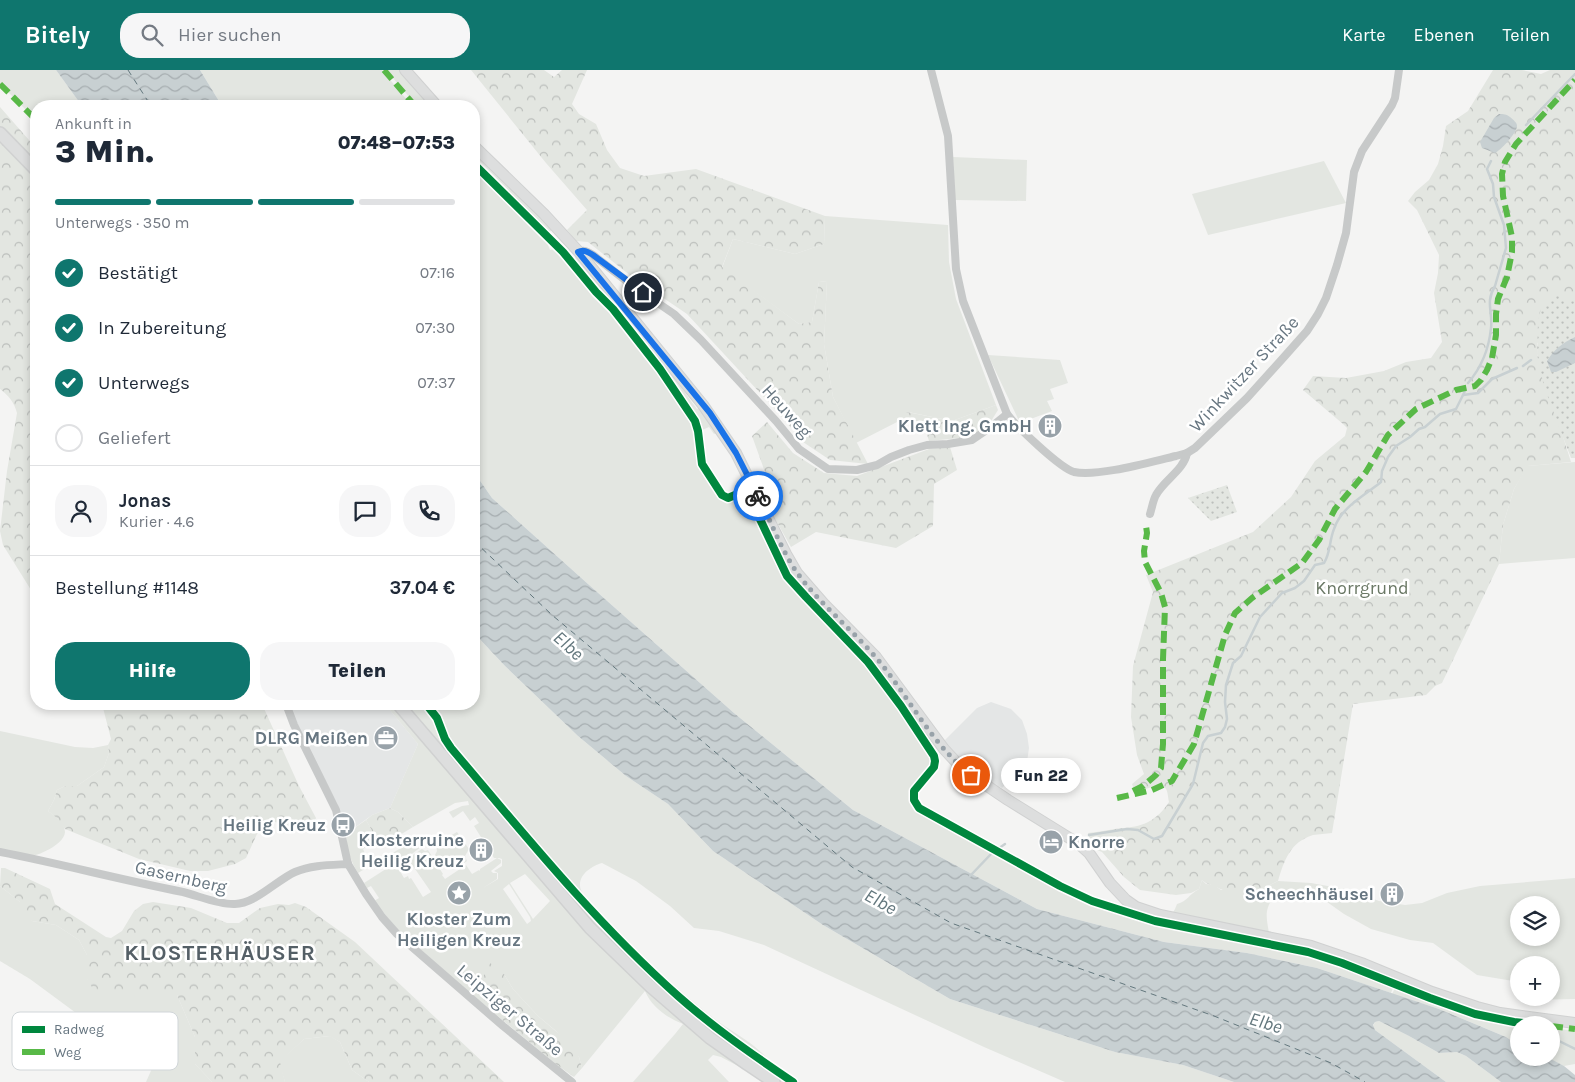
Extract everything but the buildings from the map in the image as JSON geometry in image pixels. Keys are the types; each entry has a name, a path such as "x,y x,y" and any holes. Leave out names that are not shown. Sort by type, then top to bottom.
{"main road":[{"path":"0,133 30,164"},
{"path":"403,710 590,928 650,986 710,1038 774,1082"}],"street":[{"path":"405,70 432,100"},
{"name":"Winkwitzer Straße","path":"931,70 948,136 956,269 963,301 1007,414 1014,424 1062,466 1073,472 1108,471 1187,453 1195,448 1253,391 1308,331 1326,298 1335,274 1346,232 1354,172 1362,151 1392,105 1395,98 1399,70"},
{"path":"480,152 578,252 703,405 723,432 740,461 797,573 876,657 944,749 957,764 971,775 1079,844 1089,853 1110,883 1126,900 1136,907 1160,916 1310,946 1364,964 1432,992 1477,1007 1500,1013 1575,1023"},
{"name":"Heuweg","path":"578,252 586,251 593,255 633,286 674,314 776,420 799,449 828,468 857,470 876,465 909,450 927,445 972,440 1007,414"},
{"path":"1150,514 1155,496 1185,462 1187,453"},
{"name":"Leipziger Straße","path":"288,710 336,810 348,864 382,917 396,934 503,1026 572,1082"},
{"name":"Gasernberg","path":"0,852 235,904 248,902 287,876 298,871 308,868 348,864"}],"shaded area":[{"path":"991,702 1011,709 1022,720 1029,748 1026,769 1016,774 1002,788 961,762 943,742 977,708"},
{"path":"292,710 390,710 418,744 390,808 372,815 346,834 337,803 304,739"}],"green space":[{"path":"0,70 56,70 78,100 30,100 30,114 0,84"},
{"path":"200,70 382,70 407,100 218,100"},
{"path":"386,70 401,70 428,100 412,100"},
{"path":"471,70 544,70 554,77 562,70 587,70 572,104 579,114 596,124 607,150 620,168 644,176 696,169 825,216 824,244 795,254 733,239 722,267 799,324 812,322 819,282 827,281 824,344 833,397 868,464 830,460 803,442 687,314 631,276 588,242 576,241 567,230 587,210 546,163"},
{"name":"Knorrgrund","path":"1493,70 1522,70 1541,74 1550,70 1575,70 1575,329 1537,343 1537,354 1571,462 1528,466 1514,489 1503,525 1499,564 1442,683 1435,686 1426,695 1353,704 1332,833 1313,835 1299,842 1289,853 1278,881 1255,891 1232,893 1207,884 1202,880 1199,889 1191,893 1176,895 1140,890 1124,877 1102,852 1092,848 1088,833 1144,824 1155,818 1169,802 1167,790 1164,787 1160,786 1135,792 1132,784 1144,774 1137,755 1131,717 1133,666 1153,592 1146,575 1253,532 1291,497 1315,461 1345,436 1347,428 1303,390 1313,376 1346,378 1384,371 1406,362 1431,358 1442,342 1434,293 1439,255 1417,210 1408,201 1429,180 1438,164 1446,126 1468,111"},
{"path":"0,107 30,141 30,588 3,545 0,531 7,471 17,413 11,400 0,389"},
{"path":"480,155 553,229 547,234 480,168"},
{"path":"953,157 1027,160 1026,201 955,200"},
{"path":"1324,161 1346,203 1208,235 1192,194"},
{"path":"480,172 548,240 550,250 555,249 568,261 594,293 612,310 685,408 696,426 700,464 720,495 726,500 740,495 748,498 789,580 866,662 916,730 933,761 932,766 913,788 914,800 919,808 1081,896 1132,914 1134,910 1309,948 1432,995 1529,1016 1510,1016 1510,1020 1488,1017 1308,951 1165,923 1314,955 1394,985 1391,993 1317,968 1247,953 1164,942 1037,909 853,810 734,713 492,498 480,481"},
{"path":"825,216 948,225 949,262 956,299 996,405 952,421 908,412 899,421 856,443 833,397 824,344 827,281 819,282 812,322 799,324 722,268 733,239 795,254 824,244"},
{"path":"576,256 655,353 659,354 697,409 701,407 719,432 714,434 709,427 700,431 697,421 638,336 580,271 574,260"},
{"path":"1555,294 1563,295 1565,300 1575,301 1575,458 1571,458 1551,406 1537,354 1538,322 1541,308"},
{"path":"988,355 1060,360 1068,383 1050,389 1054,399 1047,401 1052,411 1020,423"},
{"path":"996,405 998,410 988,426 969,437 929,441 923,421 899,421 907,412 952,421"},
{"path":"767,422 793,453 824,473 857,476 929,449 950,447 957,470 934,484 933,526 896,548 816,532 791,547 753,480 765,472 752,436"},
{"path":"1575,462 1575,558 1499,564 1503,525 1514,489 1527,466"},
{"path":"1227,485 1237,512 1211,521 1188,498"},
{"path":"480,639 578,736 626,776 668,804 713,851 823,925 950,999 1115,1052 1183,1065 1234,1082 1065,1082 984,1047 764,945 719,931 694,928 670,906 636,881 602,863 587,871 580,882 585,897 598,912 616,932 682,992 716,1020 754,1046 793,1082 768,1082 721,1057 713,1055 708,1060 729,1082 633,1082 683,1024 660,1011 651,1002 645,991 582,1068 579,1057 556,1031 538,1016 513,989 504,974 482,998 482,1003 398,930 374,901 379,898 371,886 367,888 364,883 389,867 384,858 413,841 419,840 421,842 418,843 421,847 409,856 422,849 428,850 445,879 466,865 472,874 480,871 480,869 497,858 494,858 474,826 479,823 475,817 470,821 463,811 453,818 449,812 469,805 468,801 455,803 413,827 398,812 390,808 418,744 390,710 480,710","holes":["497,858 502,859 502,866 494,871 498,873 498,879 483,888 497,879 497,873 491,871 501,863 501,860","413,866 431,892 423,897 411,878 409,879 408,876 404,878 401,873","525,874 550,901 533,919 510,883","509,884 530,917 531,921 527,924 503,889"]},
{"path":"104,710 265,710 299,786 316,818 314,823 294,829 275,822 257,834 246,858 235,864 208,871 190,871 139,859 65,829 57,818 48,811 57,790 65,786 77,786 104,767 111,739"},
{"path":"0,731 75,747 93,748 108,745 109,753 104,767 77,786 65,786 57,790 48,811 63,825 65,829 64,837 50,849 32,856 27,857 0,852"},
{"path":"390,808 398,812 413,827 390,841 375,842 366,820 372,815"},
{"path":"366,820 375,842 363,849 366,856 361,863 366,862 368,867 358,873 349,855 346,834"},
{"path":"457,832 469,849 465,856 467,861 453,870 448,867 443,868 435,855 437,851 436,845 449,837 452,839 450,836"},
{"path":"1,868 5,868 50,889 55,904 106,937 111,938 122,931 134,911 143,904 153,902 191,908 227,923 239,923 260,908 278,904 289,905 295,903 306,907 355,942 504,1082 369,1082 352,1070 340,1042 329,1036 304,1039 280,1062 285,1082 212,1082 195,1064 195,1037 177,995 96,994 87,979 87,955 79,940 56,925 32,921 20,914 20,902 0,886"},
{"path":"1575,878 1575,999 1560,999 1560,956 1510,956 1510,980 1477,975 1433,943 1410,940 1371,929 1344,914 1320,897 1276,894 1269,904 1267,912 1269,933 1172,914 1177,904 1199,889 1202,880 1206,884 1214,885 1221,890 1262,889 1278,881 1311,883 1350,890 1379,901 1405,905 1422,903 1447,893 1480,886"},
{"path":"0,886 20,902 32,921 56,925 79,940 87,955 87,979 123,995 177,995 195,1037 195,1064 212,1082 146,1082 151,1070 178,1070 178,1012 75,1012 30,979 0,961"},
{"path":"489,962 504,974 513,989 538,1016 571,1044 579,1057 582,1068 574,1077 482,1003 481,983"},
{"path":"1396,986 1443,1004 1491,1019 1510,1023 1510,1040 1439,1009 1392,994"},
{"path":"1379,1021 1439,1053 1457,1052 1466,1056 1501,1082 1446,1082 1375,1030 1373,1026 1375,1022"},
{"path":"1560,1023 1575,1026 1575,1028 1560,1026"},
{"path":"1560,1029 1575,1031 1575,1064 1564,1066 1560,1064"},
{"path":"330,1036 340,1042 352,1070 369,1082 285,1082 279,1062 304,1039"}],"water":[{"path":"56,70 200,70 218,100 78,100"},
{"path":"1499,114 1509,116 1516,122 1517,126 1508,141 1495,153 1482,148 1480,142 1494,118"},
{"path":"1575,337 1575,363 1556,372 1551,372 1547,361 1559,347"},
{"name":"Elbe","path":"480,481 492,498 734,713 853,810 1037,909 1164,942 1247,953 1317,968 1439,1009 1506,1037 1510,1040 1510,1066 1560,1066 1560,1064 1575,1075 1575,1082 1501,1082 1466,1056 1457,1052 1439,1053 1379,1021 1373,1025 1375,1030 1446,1082 1234,1082 1183,1065 1115,1052 950,999 823,925 713,851 668,804 626,776 578,736 480,639"}],"waterway":[{"path":"1526,125 1575,74"},
{"path":"1468,383 1484,357 1488,343 1491,322 1490,297 1506,248 1504,225 1487,169 1491,161"},
{"path":"1523,366 1531,360"},
{"path":"1463,395 1478,393 1492,379 1517,368"},
{"path":"1089,835 1127,829 1138,830 1154,839 1162,836 1193,784 1203,743 1208,736 1221,733 1225,727 1227,719 1226,685 1233,663 1241,656 1260,617 1282,593 1295,588 1304,581 1315,565 1324,563 1337,521 1347,508 1381,482 1382,471 1388,457 1396,446 1419,429 1425,427 1440,414 1456,409 1465,391"},
{"path":"970,876 992,853 1005,844"},
{"path":"1560,1042 1575,1049"}],"ferry route":[{"path":"128,70 147,100"},
{"path":"480,547 552,615 852,867 951,923 1214,1016 1331,1063 1365,1082"}],"marked path":[{"path":"384,70 410,100"},
{"path":"1117,798 1152,790 1172,781 1194,744 1225,635 1235,613 1252,598 1302,563 1319,540 1335,509 1366,472 1388,435 1416,409 1456,390 1475,386 1481,380 1492,358 1496,335 1498,299 1507,277 1512,252 1512,237 1503,196 1502,174 1505,162 1516,144 1575,80"},
{"path":"0,84 30,114"},
{"path":"1133,791 1143,786 1161,768 1163,744 1165,607 1161,593 1145,562 1146,526"},
{"path":"1560,1027 1575,1029"}],"cycle path":[{"path":"480,170 563,252 596,292 613,309 660,369 695,421 702,464 722,495 728,498 742,492 749,496 787,576 868,662 901,706 934,756 935,761 934,767 914,791 914,800 919,808 1060,886 1092,901 1155,921 1308,952 1342,963 1475,1014 1510,1021"},
{"path":"431,710 437,718 445,739 451,748 532,844 617,938 692,1008 734,1041 793,1082"}],"way so far":[{"path":"758,496 797,573 824,604 866,645 896,682 944,749 957,764 971,775"}],"place":[{"name":"Klett Ing. GmbH","path":"1050,426"},
{"name":"DLRG Meißen","path":"386,738"},
{"name":"Fun 22","path":"971,775"},
{"name":"Heilig Kreuz","path":"343,825"},
{"name":"Knorre","path":"1051,842"},
{"name":"Klosterruine Heilig Kreuz","path":"481,850"},
{"name":"Kloster Zum Heiligen Kreuz","path":"459,893"},
{"name":"Scheechhäusel","path":"1392,894"}],"district":[{"name":"KLOSTERHÄUSER","path":"220,952"}],"route":[{"path":"643,292 593,255 586,251 578,252 710,413 736,453 758,496"}]}
